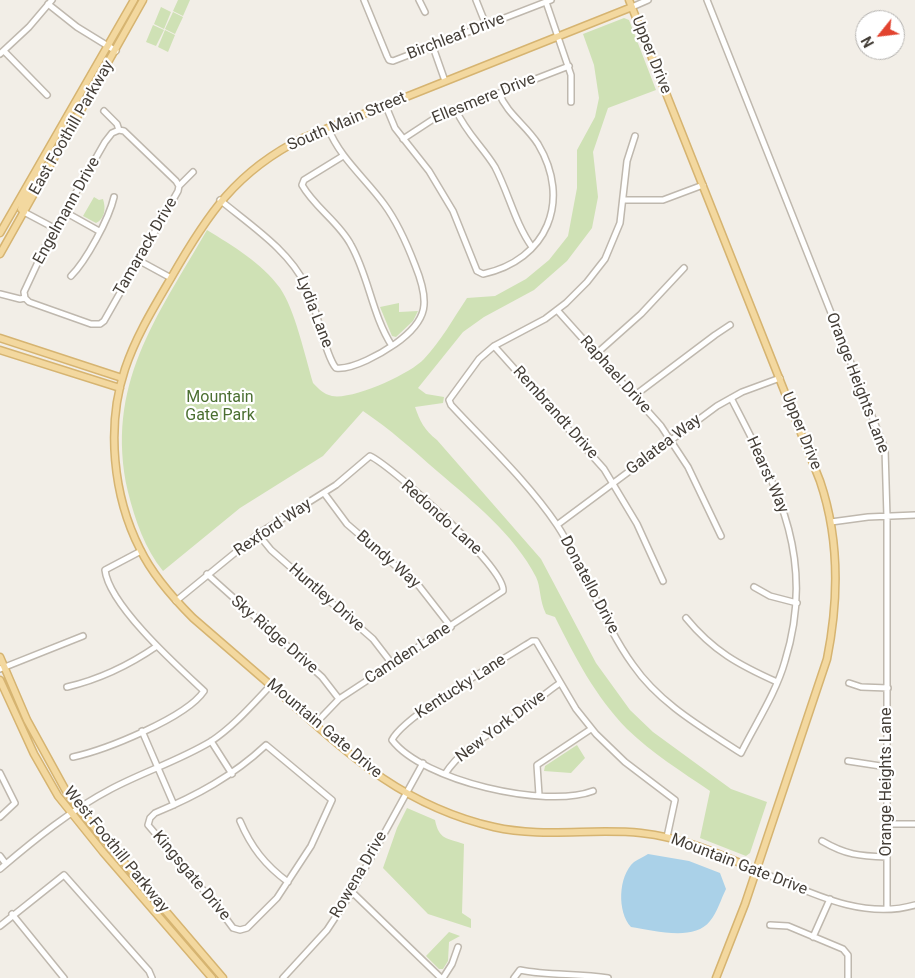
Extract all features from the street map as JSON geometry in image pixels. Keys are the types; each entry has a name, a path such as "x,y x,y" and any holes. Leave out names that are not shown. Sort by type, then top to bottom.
{"main road":[{"name":"East Foothill Parkway","path":"0,234 134,0"},
{"name":"East Foothill Parkway","path":"0,254 143,0"},
{"name":"South Main Street","path":"120,388 134,344 204,221 220,200 253,169 282,150 328,128 631,4"},
{"name":"Upper Drive","path":"631,4 820,481 831,522 836,555 837,588 828,651 814,701 727,952 716,978"},
{"path":"24,212 22,209 23,204 37,179 46,155"},
{"path":"0,338 122,378"},
{"path":"0,350 120,388"},
{"path":"42,364 46,358 59,362 66,360"},
{"name":"Mountain Gate Drive","path":"120,388 114,433 116,462 124,507 141,551 176,601 192,618 354,758 405,794 447,813 496,827 541,832 641,833 667,837 713,852 756,870"},
{"name":"West Foothill Parkway","path":"0,657 2,668 42,750 79,809 223,978"},
{"name":"West Foothill Parkway","path":"0,680 34,754 72,814 212,978"}],"street":[{"name":"Birchleaf Drive","path":"364,0 389,60 393,61 432,48 549,1"},
{"path":"419,0 425,12"},
{"path":"476,0 486,25"},
{"name":"South Main Street","path":"631,4 648,0"},
{"name":"Orange Heights Lane","path":"708,0 885,449 888,517 887,909"},
{"path":"549,1 573,84 571,102"},
{"path":"47,95 2,53 29,27 50,2 77,27 116,51"},
{"path":"432,48 445,80"},
{"name":"Ellesmere Drive","path":"403,138 435,118 569,66"},
{"path":"385,104 395,128 445,196 479,274 508,267 532,247 542,236 552,212 553,184 537,144 510,114 499,92"},
{"path":"456,110 468,132 496,169 522,232 532,247"},
{"path":"104,112 117,124 119,130 124,131 179,186"},
{"path":"328,128 343,156 384,203 401,231 425,291 426,303 422,316 410,333 392,346 381,326 362,268 351,244 302,185 304,180 343,156"},
{"name":"Engelmann Drive","path":"25,298 24,292 65,212 105,142 112,133 119,130"},
{"path":"494,346 558,310 587,282 605,259 620,223 627,161 635,136"},
{"name":"Tamarack Drive","path":"25,298 29,302 91,324 100,324 107,317 178,191 179,186 193,172"},
{"path":"623,200 663,200 703,185"},
{"path":"71,276 82,266 111,210 114,197"},
{"name":"Lydia Lane","path":"220,200 286,257 299,272 308,288 336,368 363,362 392,346"},
{"path":"24,212 56,229"},
{"path":"65,212 99,231"},
{"path":"138,260 171,278"},
{"path":"596,354 641,314 684,268"},
{"path":"0,294 20,299 25,298"},
{"name":"Raphael Drive","path":"558,310 671,441 688,467 721,536"},
{"path":"634,396 715,334 730,325"},
{"name":"Donatello Drive","path":"494,346 479,359 449,400 541,503 557,525 632,665 651,687 673,707 741,753"},
{"name":"Rembrandt Drive","path":"494,346 579,439 614,482 637,524 663,581"},
{"name":"Galatea Way","path":"557,525 717,406 731,398 780,378"},
{"name":"Hearst Way","path":"731,398 776,487 787,522 795,568 796,603 785,662 777,682 741,753"},
{"name":"Rexford Way","path":"176,601 258,534 324,493 370,456"},
{"name":"Redondo Lane","path":"370,456 465,536 486,558 503,587"},
{"name":"Bundy Way","path":"324,493 347,524 419,586 451,627"},
{"path":"831,522 868,517 915,515"},
{"name":"Huntley Drive","path":"258,534 271,550 373,639 393,664"},
{"path":"73,758 94,753 174,716 198,699 204,691 135,623 106,580 105,570 141,551"},
{"name":"Sky Ridge Drive","path":"207,574 322,678 339,699"},
{"name":"Camden Lane","path":"314,724 339,699 499,595 503,587"},
{"path":"754,587 770,596 796,603"},
{"path":"686,618 702,638 725,656 777,682"},
{"path":"2,668 83,636"},
{"name":"Kentucky Lane","path":"422,763 396,746 392,740 396,733 415,717 532,641 536,641 560,683"},
{"path":"67,687 90,682 122,669 157,646"},
{"path":"560,683 591,729 625,762 675,800 667,837"},
{"name":"New York Drive","path":"445,774 453,762 468,748 527,709 542,695 560,683"},
{"path":"850,683 861,687 888,688"},
{"path":"0,869 72,814 111,789 211,741 230,726 271,685"},
{"path":"539,795 537,765 591,729"},
{"path":"142,732 174,805 232,774 266,745 332,800 311,846 288,882 272,870 258,854 240,821"},
{"path":"211,741 232,774"},
{"path":"848,761 887,767"},
{"path":"422,763 445,774 493,790 539,795 579,796 593,790"},
{"name":"Rowena Drive","path":"282,978 327,930 352,892 422,763"},
{"path":"0,773 15,803 0,817"},
{"name":"Kingsgate Drive","path":"174,805 155,813 150,818 148,824 216,905 232,928 240,930 247,928 277,898 288,882"},
{"path":"888,824 915,824"},
{"path":"822,841 840,852 858,857 887,857"},
{"path":"0,856 6,864"},
{"name":"Mountain Gate Drive","path":"756,870 830,899 864,909 887,909 915,905"},
{"path":"0,926 12,914 64,875 148,971 152,978"},
{"path":"352,892 442,978 452,964 458,947"},
{"path":"813,936 830,899"},
{"path":"12,914 64,978"},
{"path":"770,924 788,926 846,951 848,978"},
{"path":"514,978 520,970 534,973 579,973 608,978"}],"green space":[{"path":"178,0 190,0 183,16 173,11"},
{"path":"161,7 171,12 164,29 154,24"},
{"path":"173,12 183,17 175,34 165,29"},
{"name":"Mountain Gate Park","path":"624,18 629,20 656,90 608,108 593,152 598,197 592,228 567,261 534,290 484,317 463,332 418,388 426,394 444,397 443,403 415,407 426,429 541,559 596,663 630,710 653,732 731,789 767,802 750,853 746,856 700,838 710,791 647,746 627,729 605,703 578,661 555,617 546,614 542,604 539,585 527,561 504,533 478,507 410,448 363,411 323,456 240,508 163,571 141,534 128,492 122,454 123,418 129,385 140,353 170,293 207,230 256,263 280,288 295,321 313,383 321,391 332,396 353,394 367,390 407,372 430,352 467,298 495,296 526,279 549,260 568,236 577,188 577,150 595,117 599,98 594,65 583,34"},
{"path":"153,25 164,30 156,46 146,42"},
{"path":"165,30 175,35 168,52 158,47"},
{"path":"94,197 99,200 103,199 104,206 103,216 96,223 83,216"},
{"path":"399,303 399,312 418,311 413,321 396,337 392,336 380,307"},
{"path":"577,745 585,758 571,773 544,771 545,766"},
{"path":"407,808 435,820 441,835 464,844 462,913 471,919 471,928 428,914 383,868 397,828"},
{"path":"449,932 460,936 449,942 448,961 443,969 439,969 426,956"}],"water":[{"path":"648,854 689,861 720,873 726,889 715,914 703,927 684,933 673,933 631,927 623,912 622,885 629,868 634,862"}]}
